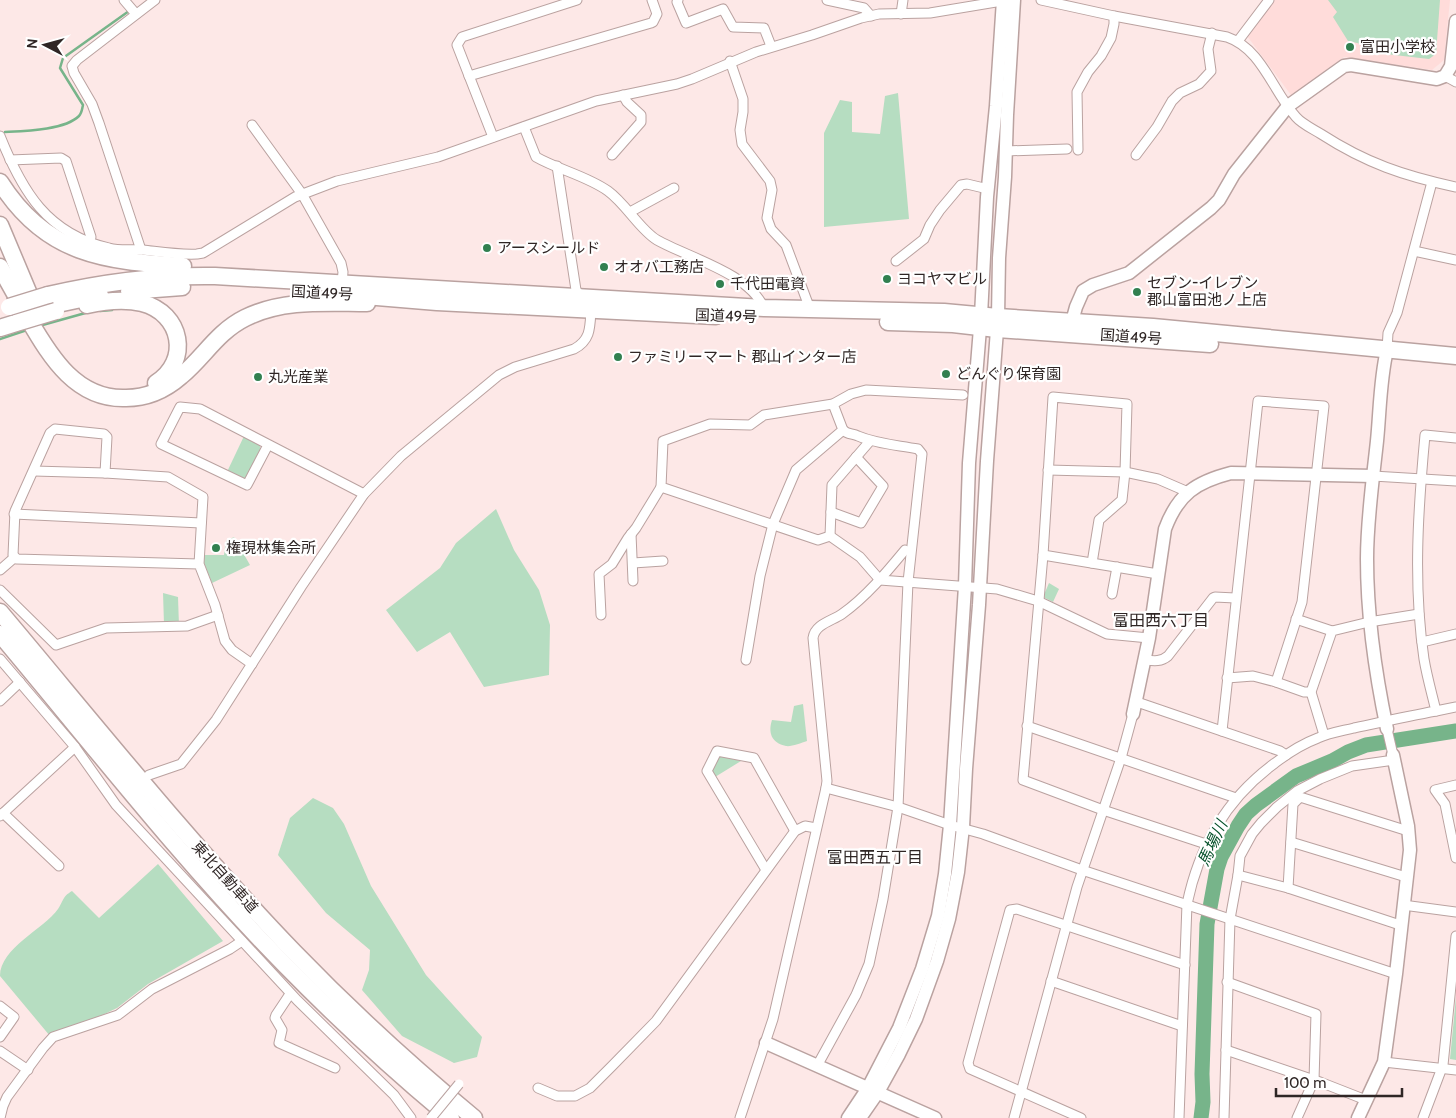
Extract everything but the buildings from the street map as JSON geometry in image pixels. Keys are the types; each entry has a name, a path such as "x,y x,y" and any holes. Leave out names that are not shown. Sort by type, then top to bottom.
{"highway":[{"path":"0,182 10,198 41,229 65,244 96,256 129,262 208,268 342,283"},
{"path":"0,225 41,324 58,352 77,373 89,381 115,390 142,389 164,379 176,360 178,350 175,331 164,315 143,304 111,301 52,304 8,316 0,328"},
{"path":"0,267 42,343 56,363 69,377 84,387 99,394 118,398 140,398 161,390 182,376 221,333 244,318 267,309 296,304 437,302"},
{"name":"国道49号","path":"52,304 114,282 150,277 215,276 342,283 586,304 680,315 953,324 980,322 1070,327 1153,327 1386,354 1456,366"},
{"name":"国道49号","path":"52,304 96,295 148,288 187,286 346,294 437,302 944,312 980,322"},
{"name":"国道49号","path":"1386,354 1456,356"},
{"name":"東北自動車道","path":"0,612 184,831 262,919 410,1064 474,1118"},
{"name":"東北自動車道","path":"0,634 166,833 283,963 362,1040 451,1118"}],"street":[{"path":"124,0 136,14"},
{"path":"141,250 92,104 72,66 77,60 155,0"},
{"path":"493,137 458,45 462,37 577,0"},
{"path":"469,76 651,23 657,14 652,0"},
{"path":"678,0 677,2 686,23 723,9 733,26 764,28 771,46"},
{"path":"827,0 864,8 872,16"},
{"path":"901,14 903,0"},
{"path":"860,1118 922,969 938,916 945,874 950,825 965,586 969,463 1003,0"},
{"path":"0,136 24,187 47,216 64,230 89,243 111,249 203,253 302,194 350,178 438,157 596,101 660,88 692,79 730,61 771,46 872,16 930,13 1008,0"},
{"path":"848,1118 873,1090 899,1054 916,1019 937,961 949,919 958,872 963,827 997,323 1014,0"},
{"path":"1047,0 1114,16 1212,34 1238,41 1257,58 1299,120 1376,165 1414,178 1456,187"},
{"path":"1238,41 1269,0"},
{"path":"1078,150 1077,92 1088,72 1101,56 1110,38 1114,16"},
{"path":"1070,327 1084,292 1093,285 1129,273 1219,200 1234,174 1288,106 1344,66 1351,65 1437,79 1451,79 1456,21"},
{"path":"1136,155 1157,128 1172,100 1180,93 1199,84 1211,72 1208,49 1212,34"},
{"path":"730,61 742,99 743,112 740,130 742,144 770,181 772,190 767,218 771,229 786,245 810,309"},
{"path":"612,155 641,122 641,115 627,102 623,95"},
{"path":"252,125 302,194 340,264 343,272 342,283"},
{"path":"524,127 536,157 604,188 615,196 654,238 741,281 754,293 764,308"},
{"path":"1006,151 1067,149"},
{"path":"10,160 61,158 66,161 91,237 89,243"},
{"path":"149,774 181,764 216,720 301,587 364,494 401,456 499,374 515,366 574,349 583,344 587,339 589,331 586,304 576,290 557,166"},
{"path":"1358,1118 1384,1062 1410,850 1394,758 1377,680 1369,622 1367,556 1373,476 1388,333 1397,313 1432,182"},
{"path":"896,260 921,242 940,210 960,185 967,184 988,189"},
{"path":"630,212 674,188"},
{"path":"1414,251 1456,260"},
{"path":"601,615 599,574 612,564 661,487 663,440 710,424 750,425 764,415 833,404 851,394 866,390 963,395"},
{"path":"1092,563 1099,520 1122,500 1126,472 1127,404 1053,397 1043,555 1023,780 1103,810 1206,844"},
{"path":"1222,731 1235,598 1258,401 1324,406 1302,602 1276,682"},
{"path":"817,1066 856,995 868,964 883,899 898,807 908,582 922,454 918,449 870,441 846,433 843,430 833,404"},
{"path":"268,445 247,485 161,444 180,407 200,409 364,494"},
{"path":"15,557 13,555 14,514 50,434 55,429 104,434 107,437 105,473"},
{"path":"746,660 760,576 773,524 796,470 843,430"},
{"path":"1436,711 1425,662 1419,614 1417,569 1421,479 1426,435 1456,438"},
{"path":"830,536 832,485 870,441"},
{"path":"831,512 861,523 883,486 856,457"},
{"path":"1048,470 1126,472 1158,479 1188,492"},
{"path":"34,471 105,473 168,478 203,496 199,564 218,615 225,641 232,650 252,664"},
{"path":"1014,1118 1066,924 1082,870 1121,758 1135,708 1149,638 1165,529 1171,512 1195,486 1211,478 1231,474 1373,476 1456,482"},
{"path":"661,487 818,540 830,536"},
{"path":"14,514 201,523"},
{"path":"631,534 634,581"},
{"path":"830,536 860,557 880,580 1002,590 1038,601 1107,634 1149,638"},
{"path":"740,1118 773,1019 826,788 827,781 814,633 817,628 842,614 880,580 906,550"},
{"path":"1043,555 1158,574"},
{"path":"15,557 199,564"},
{"path":"0,570 15,557"},
{"path":"633,563 663,561"},
{"path":"1112,594 1117,567"},
{"path":"0,590 56,644 106,628 187,626 218,615"},
{"path":"1145,660 1156,662 1168,656 1213,598 1235,598"},
{"path":"1296,619 1332,631 1369,622 1419,614"},
{"path":"1324,735 1311,692 1332,631"},
{"path":"1422,642 1456,634"},
{"path":"0,659 74,747 116,805 290,994 394,1095 412,1118"},
{"path":"1227,678 1253,676 1304,692 1311,692"},
{"path":"0,701 20,682"},
{"path":"1179,1118 1185,965 1191,906 1195,874 1206,844 1215,827 1236,798 1262,773 1306,743 1324,735 1386,725 1456,707"},
{"path":"1135,708 1222,731 1280,751 1286,755"},
{"path":"1027,726 1236,798"},
{"path":"59,866 1,815 74,747"},
{"path":"766,870 707,771 716,751 754,758 794,832"},
{"path":"1224,1118 1227,982 1226,918 1238,875 1240,856 1252,834 1276,807 1297,791 1352,766 1394,758"},
{"path":"1456,784 1435,790 1445,804 1453,830 1456,858"},
{"path":"826,788 898,807 950,825 963,827 1082,870 1396,974"},
{"path":"116,805 125,797"},
{"path":"1288,888 1292,804 1300,797 1408,831"},
{"path":"538,1088 558,1096 575,1096 590,1088 656,1021 794,832 805,826 816,828"},
{"path":"1291,842 1406,877"},
{"path":"1238,875 1288,888 1400,925"},
{"path":"1403,906 1456,912"},
{"path":"1081,1118 970,1069 968,1063 1010,910 1017,909 1066,924 1185,965"},
{"path":"1423,1118 1441,1069 1456,936"},
{"path":"0,1118 1,1105 53,1037 118,1015 152,989 242,941"},
{"path":"1051,981 1182,1026"},
{"path":"1227,982 1316,1014 1314,1080 1297,1118"},
{"path":"290,994 275,1018 282,1030 279,1043 335,1068"},
{"path":"0,1006 14,1018 0,1036"},
{"path":"766,1043 935,1118"},
{"path":"1226,1050 1366,1100"},
{"path":"0,1051 28,1070"},
{"path":"1384,1062 1456,1070"},
{"path":"431,1118 459,1084"}],"shaded area":[{"name":"富田小学校","path":"1273,0 1450,0 1444,60 1432,70 1344,57 1291,95 1247,36"}],"green space":[{"path":"1328,0 1440,0 1436,54 1429,59 1377,53 1375,47 1348,41 1333,17 1337,12"},
{"path":"898,93 909,219 824,227 824,133 840,100 852,102 852,132 880,134 885,96"},
{"path":"245,434 259,442 261,451 246,478 240,480 226,474"},
{"path":"496,509 514,550 539,590 550,625 549,675 484,687 450,632 417,652 386,610 440,568 456,543"},
{"path":"234,537 250,565 212,583 204,563 204,555 224,555 226,541"},
{"path":"1049,583 1059,589 1053,602 1043,597"},
{"path":"163,593 178,597 179,626 164,624"},
{"path":"803,704 807,741 796,745 781,745 772,736 770,729 772,720 791,722 794,706"},
{"path":"719,756 741,761 715,777 711,771"},
{"path":"313,798 333,808 344,824 371,886 426,975 482,1037 477,1057 454,1063 402,1036 362,990 369,970 370,950 326,913 278,855 290,818"},
{"path":"158,864 223,941 148,984 117,1008 92,1020 59,1030 50,1036 0,976 2,966 7,957 58,909 65,897 72,891 99,918"},
{"path":"1456,997 1456,1060 1450,1059"}],"waterway":[{"path":"5,132 55,127 73,121 79,116 83,105 60,68 63,58 129,11"},
{"path":"100,311 112,310"},
{"path":"39,326 89,312"},
{"path":"0,339 27,330"},
{"name":"馬場川","path":"1201,1118 1203,1102 1202,1074 1207,924 1217,869 1221,857 1238,826 1246,814 1256,805 1296,776 1348,752 1366,745 1456,731"}],"place":[{"name":"富田小学校","path":"1350,47"},
{"name":"アースシールド","path":"487,248"},
{"name":"オオバ工務店","path":"604,267"},
{"name":"ヨコヤマビル","path":"887,279"},
{"name":"千代田電資","path":"720,284"},
{"name":"セブン-イレブン 郡山富田池ノ上店","path":"1137,292"},
{"name":"ファミリーマート 郡山インター店","path":"618,357"},
{"name":"どんぐり保育園","path":"946,374"},
{"name":"丸光産業","path":"258,377"},
{"name":"権現林集会所","path":"216,548"}],"district":[{"name":"富田西六丁目","path":"1161,620"},
{"name":"富田西五丁目","path":"875,857"}]}
